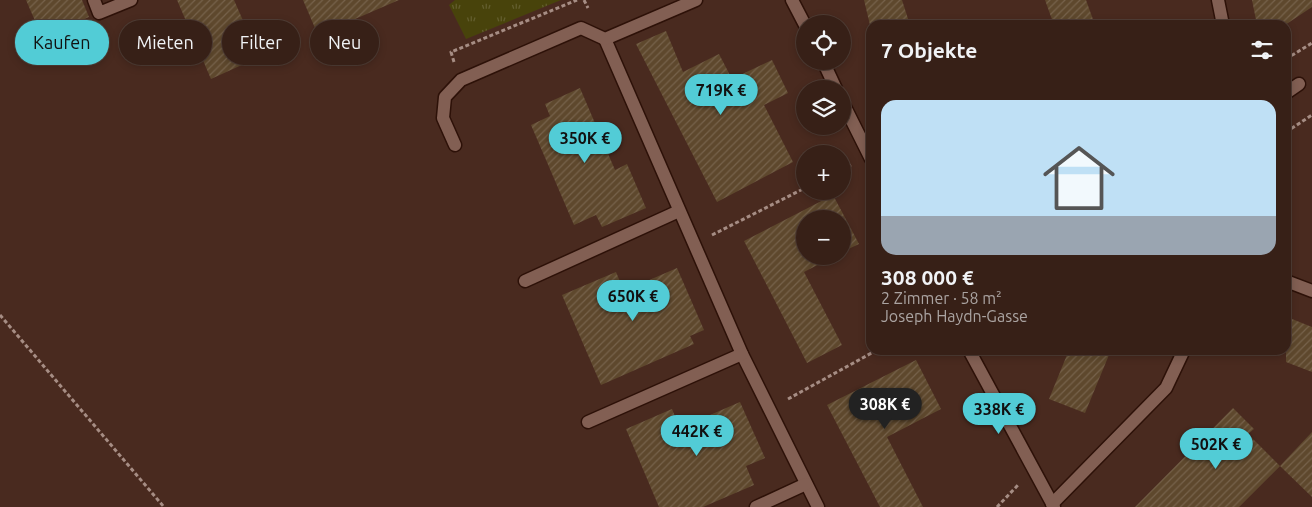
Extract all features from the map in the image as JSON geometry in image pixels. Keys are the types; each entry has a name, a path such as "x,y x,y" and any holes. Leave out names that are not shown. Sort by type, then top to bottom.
{"street":[{"path":"94,0 99,13 131,0"},
{"path":"605,39 696,0"},
{"path":"792,0 800,15"},
{"path":"1218,0 1222,20"},
{"path":"455,145 443,118 444,104 445,97 461,80 581,28 605,39 742,354 818,507"},
{"path":"1291,90 1299,84"},
{"path":"851,119 866,149"},
{"path":"525,281 679,211"},
{"path":"1291,283 1312,291"},
{"path":"588,422 742,354"},
{"path":"972,355 1053,505 1166,388 1182,355"},
{"path":"756,507 806,484"}],"path":[{"path":"461,80 450,52 577,0"},
{"path":"1291,56 1312,42"},
{"path":"1291,129 1312,115"},
{"path":"694,244 796,193"},
{"path":"0,316 164,507"},
{"path":"770,408 869,355"},
{"path":"997,507 1033,470"}],"green space":[{"path":"455,0 561,0 466,39 449,5"}],"building":[{"path":"26,0 82,0 89,17 82,20 35,20"},
{"path":"177,0 234,0 243,20 222,20 222,65 242,65 211,79 205,65 212,65 212,20 186,20"},
{"path":"303,0 399,0 353,20 312,20"},
{"path":"864,0 902,0 908,20 869,20"},
{"path":"1045,0 1086,0 1093,20 1052,20"},
{"path":"1252,0 1312,0 1312,7 1291,21 1256,20"},
{"path":"666,31 683,72 719,54 732,79 772,60 788,93 764,105 793,162 717,202 636,44"},
{"path":"580,88 615,170 627,164 646,208 602,227 596,215 574,225 531,125 550,116 545,104"},
{"path":"823,200 836,200 841,210 804,210"},
{"path":"796,214 796,265 818,265 804,272 842,345 807,363 744,241"},
{"path":"851,229 859,244 851,248"},
{"path":"677,268 704,330 690,336 694,344 601,385 562,295 616,272 624,291"},
{"path":"1292,319 1312,327 1312,372 1286,362 1286,355 1291,355"},
{"path":"1067,355 1109,355 1085,413 1049,399"},
{"path":"916,360 941,409 887,437 923,507 880,507 827,405"},
{"path":"740,402 765,458 746,466 754,485 703,507 659,507 626,429 672,409 680,428"},
{"path":"1233,408 1254,429 1248,434 1280,466 1239,507 1135,507"},
{"path":"1312,432 1312,497 1280,466"}]}
